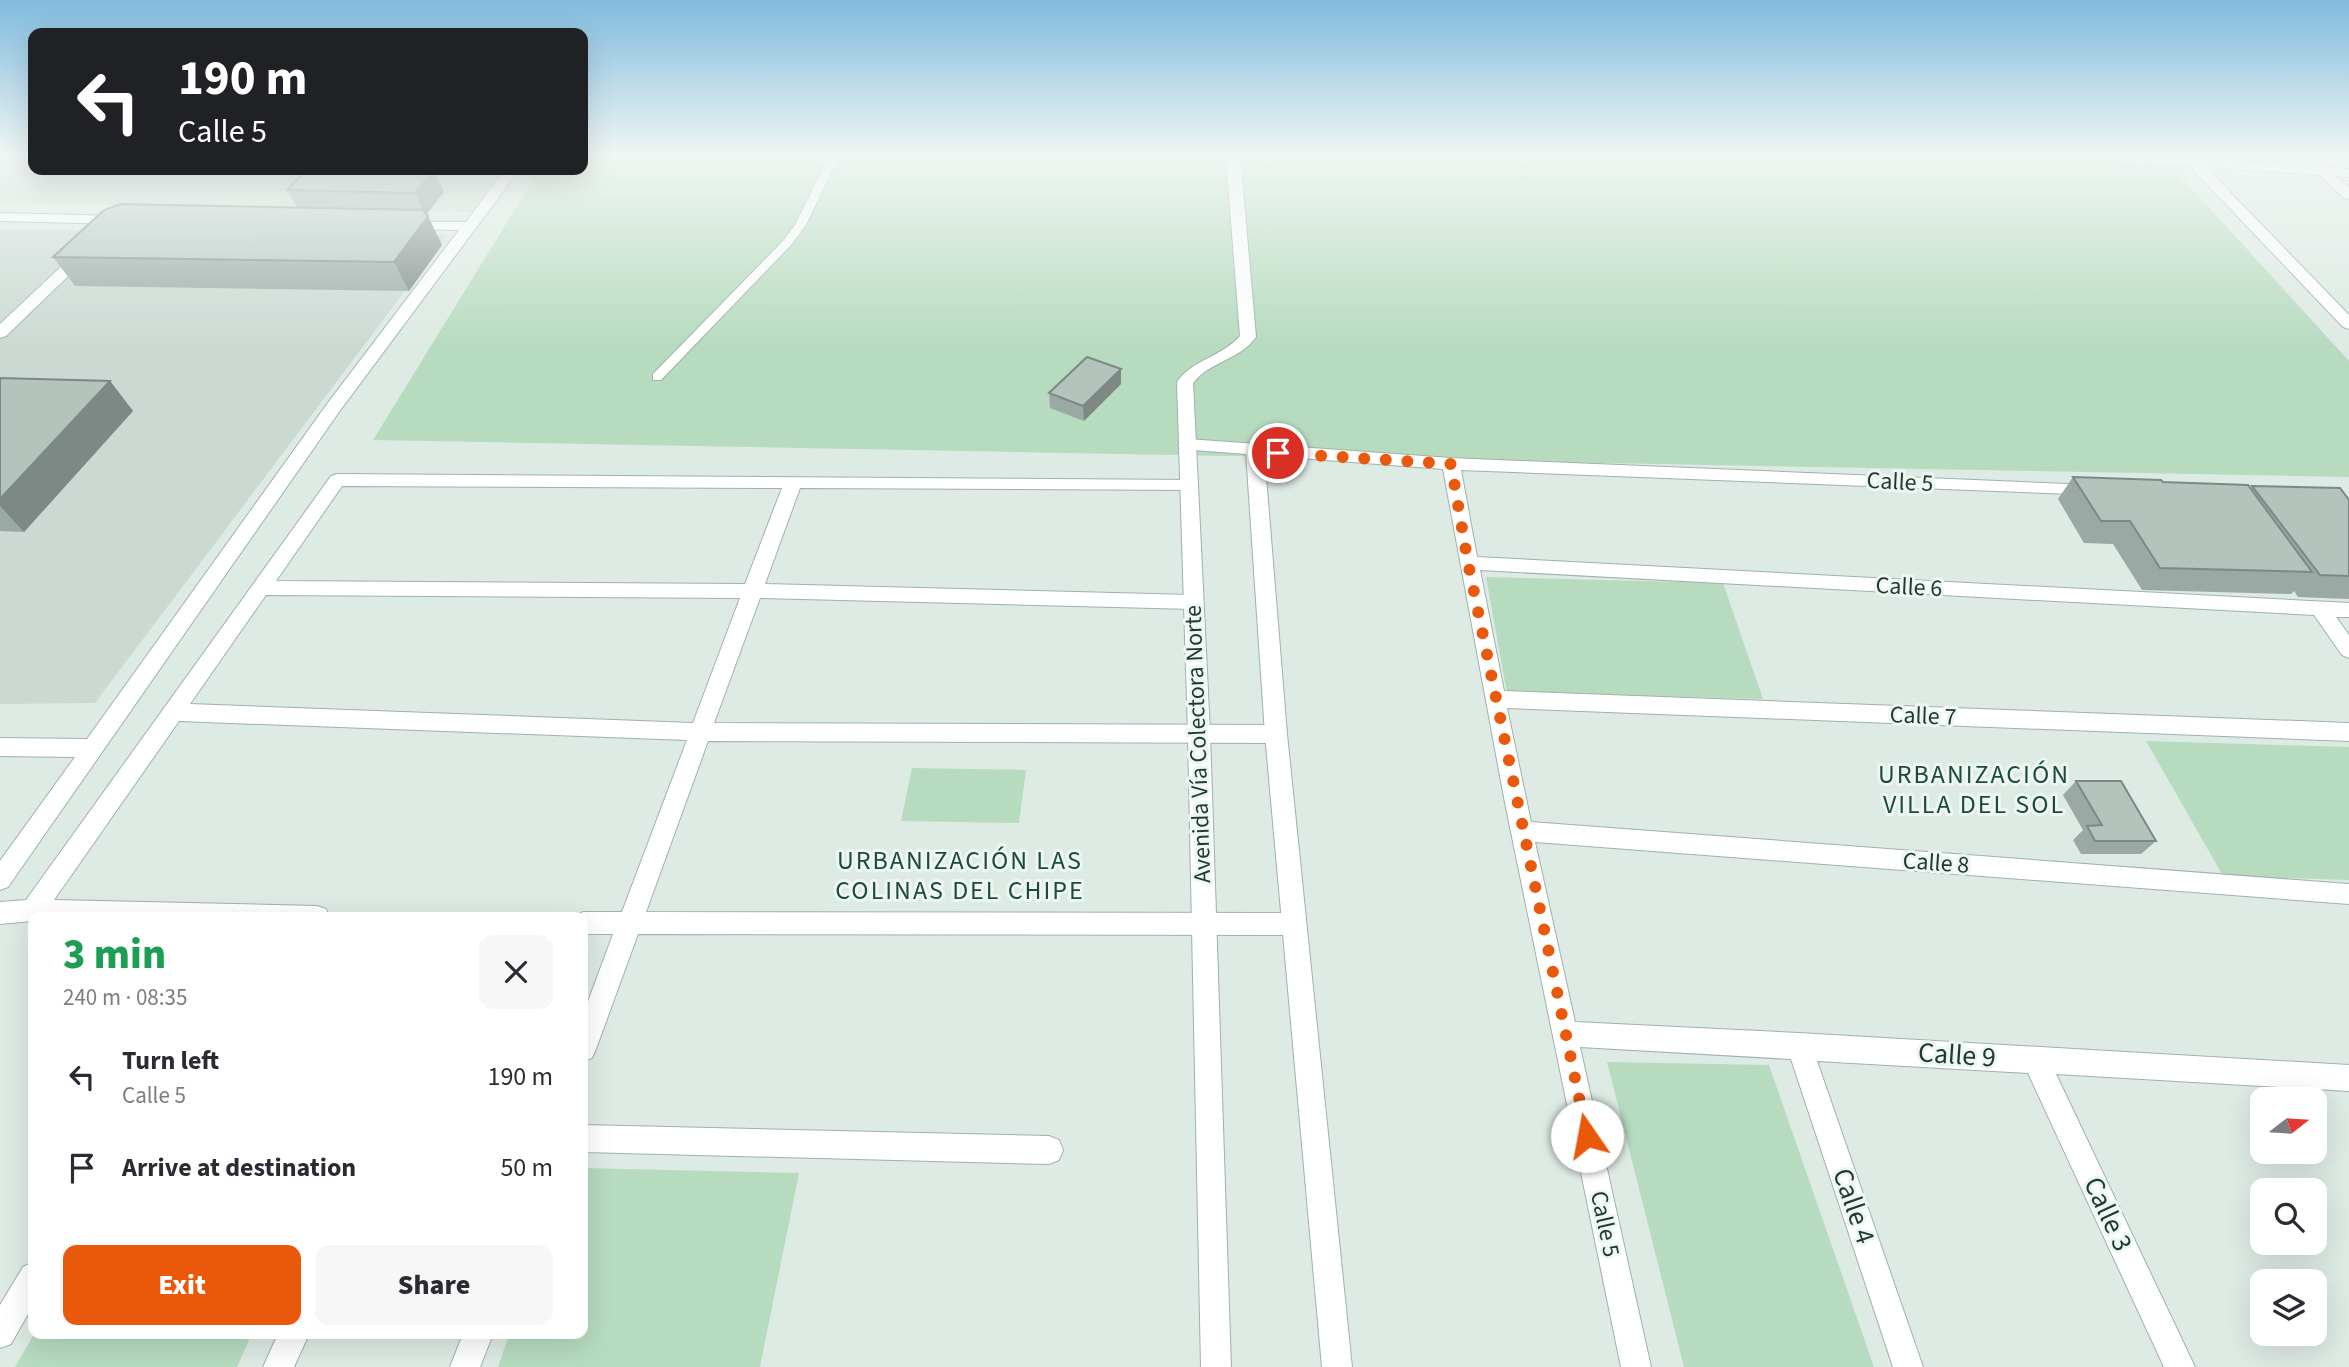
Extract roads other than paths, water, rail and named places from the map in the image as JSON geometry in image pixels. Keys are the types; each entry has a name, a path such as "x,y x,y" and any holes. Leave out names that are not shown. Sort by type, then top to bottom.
{"street":[{"path":"0,333 125,220 116,220"},
{"path":"0,880 325,419 474,220"},
{"name":"Avenida Vía Colectora Norte","path":"1216,1367 1199,733 1185,382 1189,374 1237,349 1248,337 1238,220"},
{"path":"2249,220 2349,324"},
{"path":"388,225 469,226"},
{"name":"Calle 5","path":"1187,445 1255,452 1451,464 2107,492"},
{"path":"1255,452 1276,734 1337,1367"},
{"name":"Calle 5","path":"1451,464 1468,563 1636,1367"},
{"path":"33,911 337,480 1189,484"},
{"path":"588,1035 793,482"},
{"name":"Calle 6","path":"1468,563 2349,610"},
{"path":"261,588 751,591 1193,602"},
{"path":"2319,608 2349,650"},
{"name":"Calle 7","path":"1497,699 2349,732"},
{"path":"172,712 699,732 1276,734"},
{"path":"0,747 95,748"},
{"name":"Calle 8","path":"1523,831 2349,894"},
{"path":"0,913 80,912"},
{"path":"588,923 1294,924"},
{"name":"Calle 9","path":"1565,1034 1799,1045 2349,1078"},
{"name":"Calle 4","path":"1799,1045 1908,1367"},
{"name":"Calle 3","path":"2036,1060 2180,1367"},
{"path":"588,1138 1049,1150"},
{"path":"0,1333 28,1285"},
{"path":"278,1367 292,1339"},
{"path":"465,1367 476,1339"}],"lane":[{"path":"657,377 787,243 803,220"}],"district":[{"name":"URBANIZACIÓN VILLA DEL SOL","path":"1974,789"},
{"name":"URBANIZACIÓN LAS COLINAS DEL CHIPE","path":"960,875"}]}
